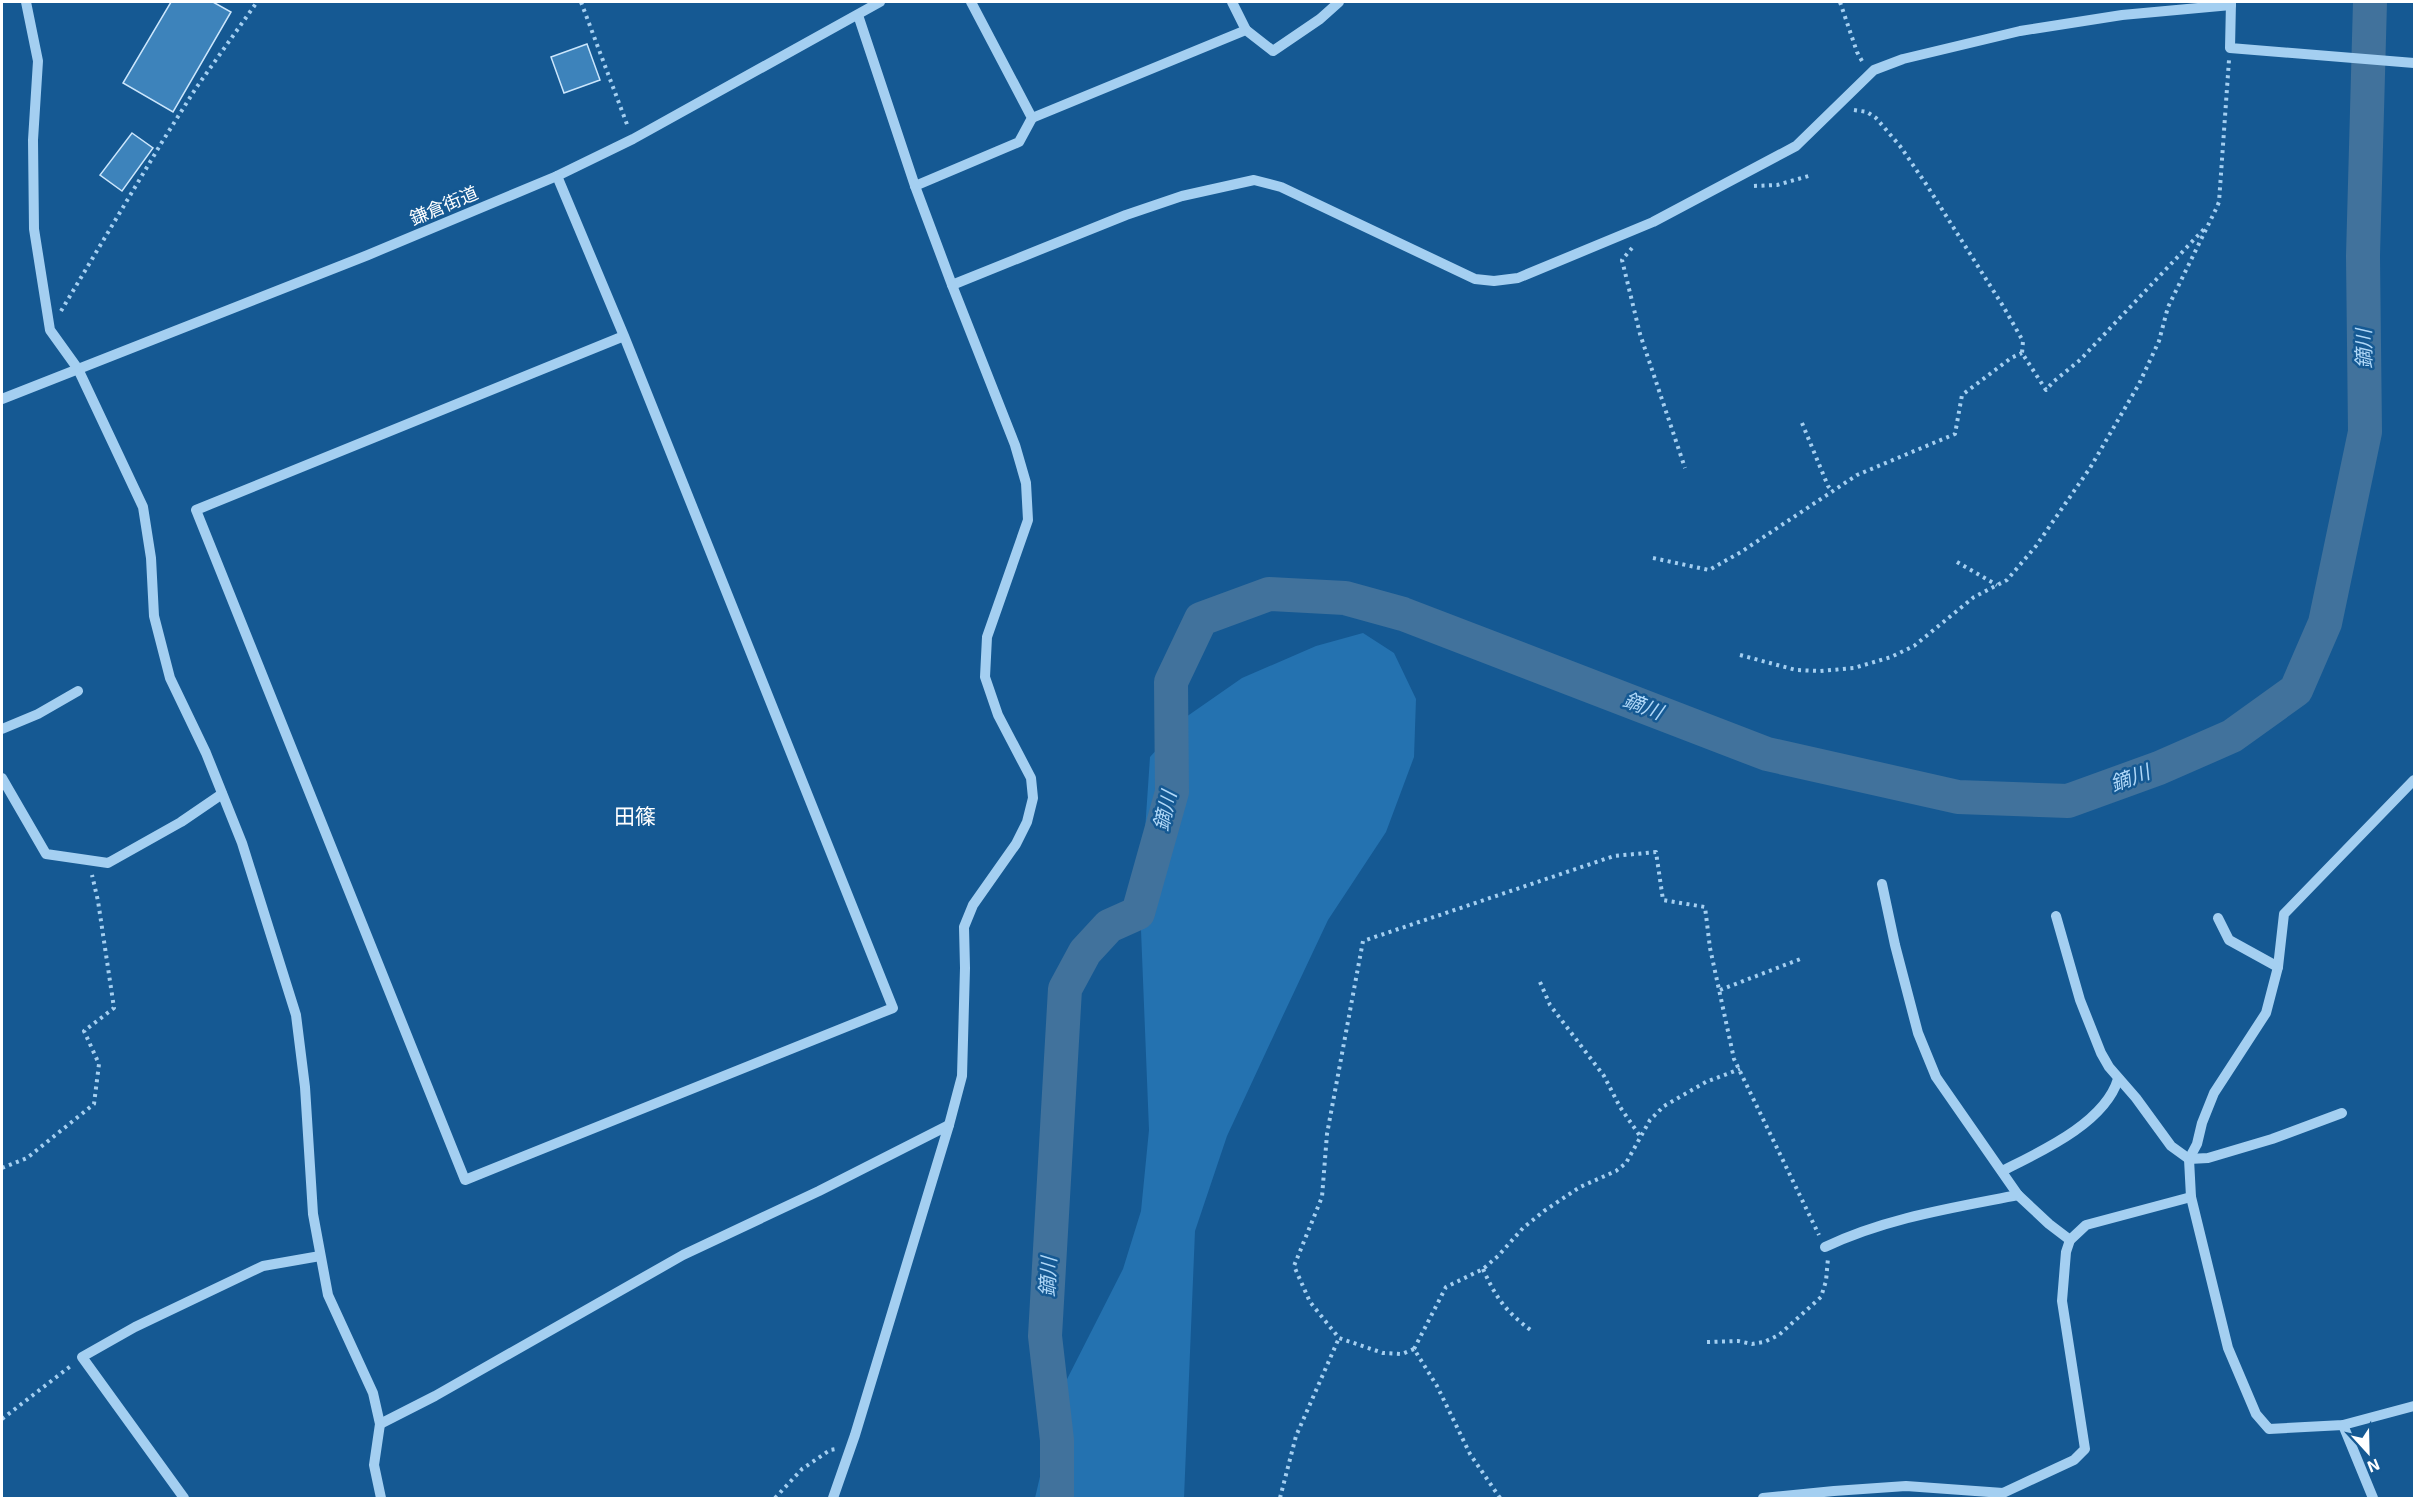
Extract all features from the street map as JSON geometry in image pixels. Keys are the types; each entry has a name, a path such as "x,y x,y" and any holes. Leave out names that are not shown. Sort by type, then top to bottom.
{"street":[{"path":"26,2 38,61 33,140 34,229 50,330 78,369 143,507 151,558 154,616 168,667 243,843 296,1015 305,1087 313,1214 320,1256 327,1295 373,1394 380,1424 374,1465 381,1498"},
{"name":"鎌倉街道","path":"2,399 368,255 557,176 633,139 880,2"},
{"path":"971,2 1032,118"},
{"path":"1232,2 1246,30 1273,51 1320,19 1339,2"},
{"path":"951,285 1126,215 1182,196 1254,180 1281,187 1475,279 1494,281 1518,278 1653,222 1796,146 1874,70 1903,59 2020,31 2122,15 2231,3 2234,48 2415,63"},
{"path":"833,1498 851,1446 962,1076 964,927 973,904 1016,844 1027,822 1033,798 1030,778 998,715 985,677 987,638 1028,520 1026,483 1015,445 951,285 915,186 858,15"},
{"path":"915,186 1019,142 1032,118 1246,30"},
{"path":"557,176 624,336 893,1008 465,1180 196,510 624,336"},
{"path":"2,729 38,714 78,691"},
{"path":"2,778 46,854 108,863 181,822 222,794"},
{"path":"2415,780 2284,914 2278,967 2266,1013 2214,1093 2202,1123 2197,1144 2189,1159 2191,1197 2228,1348 2256,1414 2269,1429 2343,1425 2415,1406"},
{"path":"1882,884 1918,1033 1936,1077 2018,1195 2070,1240"},
{"path":"2056,916 2080,1000 2101,1053 2118,1079 2136,1098 2171,1146 2189,1159 2208,1158 2272,1139 2342,1113"},
{"path":"2218,918 2229,940 2278,967"},
{"path":"2002,1171 2064,1139 2097,1112 2116,1089 2118,1079"},
{"path":"380,1424 435,1396 683,1255 819,1191 949,1125"},
{"path":"1825,1247 1851,1235 1901,1218 2018,1195"},
{"path":"1763,1498 1906,1486 2005,1496 2074,1460 2085,1449 2062,1301 2066,1252 2070,1240 2086,1225 2191,1197"},
{"path":"184,1498 82,1357 135,1327 264,1266 320,1256"},
{"path":"2343,1425 2373,1498"}],"path":[{"path":"50,330 196,88 257,2"},
{"path":"581,2 633,139"},
{"path":"1840,2 1857,52 1866,68 1874,70"},
{"path":"1740,655 1796,670 1820,671 1854,668 1892,657 1914,646 1974,597 2007,580 2036,546 2084,476 2139,384 2159,341 2168,307 2219,202 2234,48"},
{"path":"1836,106 1867,112 1876,118 1900,146 2003,306 2023,341 2022,353 2046,390 2080,360 2209,225"},
{"path":"1733,180 1746,186 1777,184 1812,175"},
{"path":"1653,222 1648,231 1622,260 1640,334 1685,468"},
{"path":"1653,558 1709,570 1741,552 1857,474 1955,434 1962,395 2011,358 2022,353"},
{"path":"1802,423 1832,492"},
{"path":"1957,562 1996,585"},
{"path":"1707,1342 1738,1341 1752,1344 1764,1342 1779,1335 1821,1297 1829,1264 1825,1247 1740,1069 1734,1059 1710,948 1705,907 1663,900 1656,852 1614,856 1363,941 1327,1134 1322,1197 1294,1266 1310,1302 1339,1338 1383,1353 1402,1354 1414,1349 1446,1287 1483,1269 1523,1228 1544,1211 1580,1187 1626,1163 1650,1120 1664,1106 1706,1082 1740,1069"},
{"path":"2,1168 27,1158 94,1104 99,1064 84,1031 114,1008 98,900 89,860"},
{"path":"1720,990 1803,958"},
{"path":"1540,982 1550,1005 1604,1076 1620,1107 1640,1136"},
{"path":"1483,1269 1493,1292 1503,1307 1532,1331"},
{"path":"1280,1498 1296,1436 1339,1338"},
{"path":"1414,1349 1437,1386 1470,1454 1500,1498"},
{"path":"2,1419 82,1357"},
{"path":"775,1498 802,1469 812,1462 830,1450 851,1446"}],"shaded area":[{"path":"1363,633 1394,653 1416,699 1414,757 1386,832 1328,920 1227,1136 1195,1231 1184,1498 1035,1498 1059,1395 1123,1269 1141,1211 1149,1130 1140,905 1150,757 1186,717 1242,678 1316,646"}],"building":[{"path":"171,2 213,2 231,12 173,112 123,83"},
{"path":"587,44 600,80 564,93 551,57"},
{"path":"132,133 153,148 122,191 100,175"}],"waterway":[{"name":"鏑川","path":"1057,1498 1057,1440 1045,1336 1065,989 1085,952 1109,926 1138,913 1172,792 1171,682 1201,619 1269,594 1345,598 1403,614 1767,754 1958,797 2068,801 2159,768 2232,736 2296,690 2325,623 2365,432 2363,256 2370,2"}],"district":[{"name":"田篠","path":"635,817"}]}
